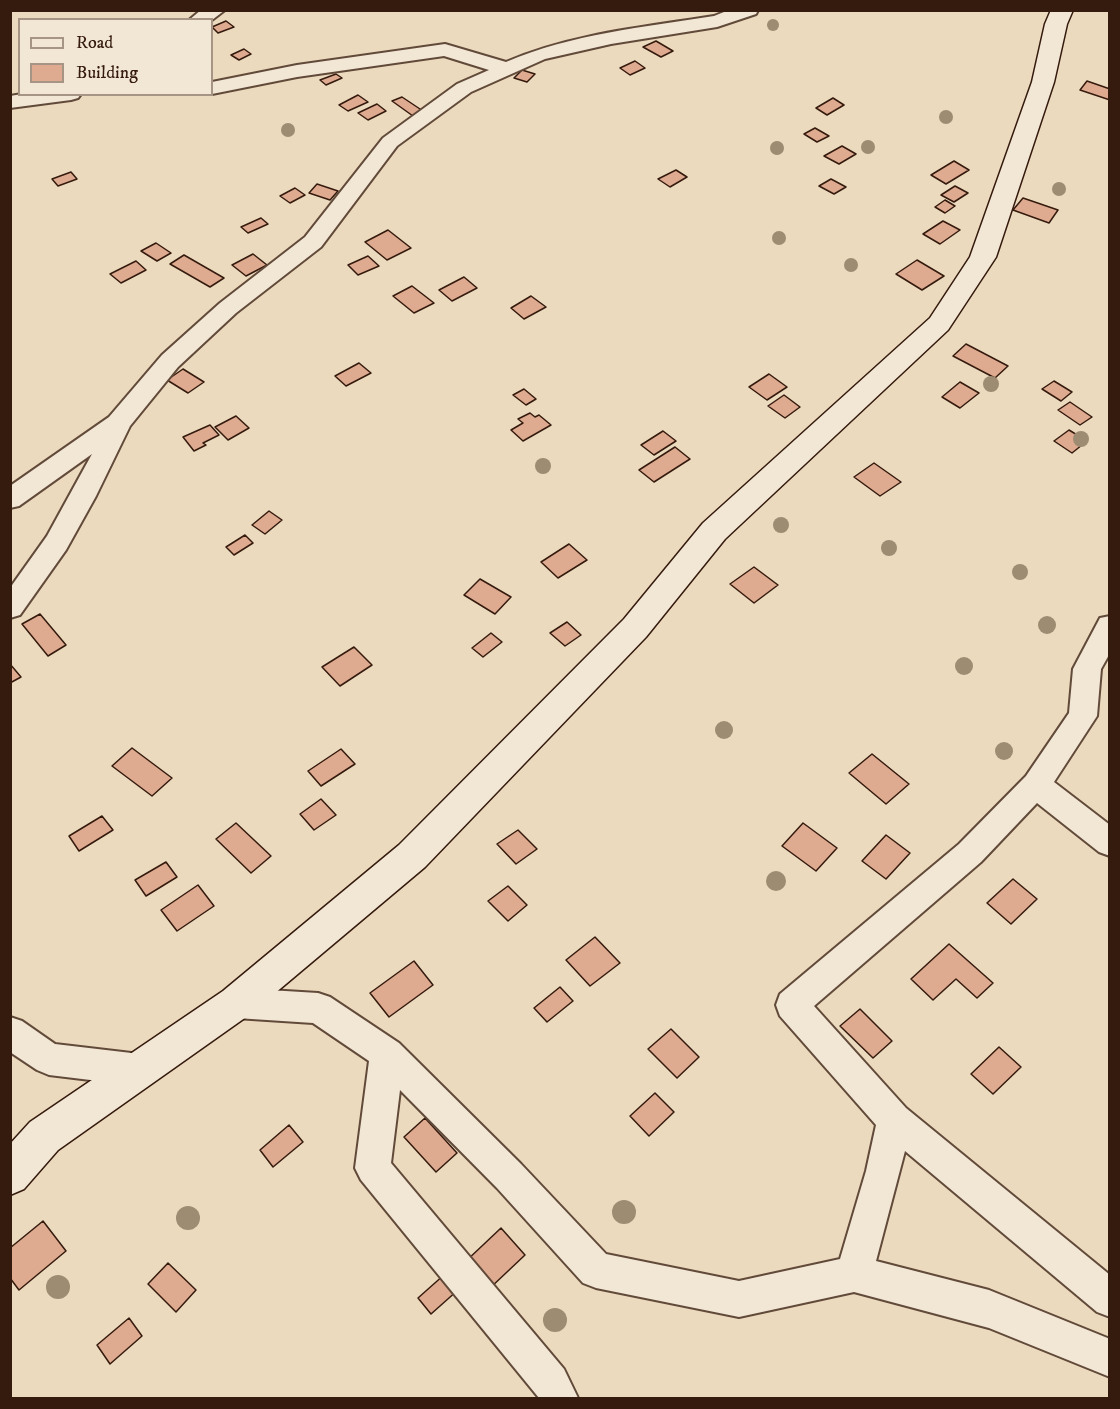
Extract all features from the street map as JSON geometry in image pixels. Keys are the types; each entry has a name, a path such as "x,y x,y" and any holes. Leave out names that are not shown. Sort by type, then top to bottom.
{"street":[{"path":"202,18 216,10"},
{"path":"10,499 118,423 170,361 228,308 313,242 390,142 464,88 538,55 610,39 717,21 749,10"},
{"path":"10,1175 44,1136 236,1003 412,856 635,628 714,531 939,324 982,257 1039,93 1056,24 1062,10"},
{"path":"213,88 297,71 445,50 508,69"},
{"path":"10,102 56,96"},
{"path":"10,608 31,583 91,483 118,423"},
{"path":"1110,626 1087,669 1083,716 1036,784 970,853 792,1005 894,1120 1110,1299"},
{"path":"1036,784 1110,843"},
{"path":"236,1003 318,1008 387,1054 509,1176 596,1270 739,1299 854,1274 989,1309 1110,1358"},
{"path":"10,1032 49,1059 140,1070"},
{"path":"387,1054 373,1168 551,1382 559,1398"},
{"path":"854,1274 884,1171 894,1120"}],"building":[{"path":"226,21 234,27 218,33 213,27"},
{"path":"656,41 673,51 661,57 643,47"},
{"path":"244,49 251,54 239,60 231,55"},
{"path":"635,61 645,68 630,75 620,68"},
{"path":"522,70 535,74 527,82 514,78"},
{"path":"336,74 342,78 326,85 320,80"},
{"path":"1087,81 1110,89 1110,100 1080,90"},
{"path":"358,95 368,102 348,111 339,105"},
{"path":"402,97 423,111 413,116 392,101"},
{"path":"833,98 844,105 827,115 816,108"},
{"path":"377,104 386,111 368,120 358,113"},
{"path":"815,128 829,136 817,142 804,134"},
{"path":"842,146 856,154 839,164 824,156"},
{"path":"954,161 969,170 946,184 931,175"},
{"path":"676,170 687,177 670,187 658,179"},
{"path":"71,172 77,179 58,186 52,179"},
{"path":"831,179 846,187 834,194 819,186"},
{"path":"317,184 338,191 330,200 309,193"},
{"path":"955,186 968,193 954,202 941,195"},
{"path":"295,188 305,195 290,203 280,196"},
{"path":"1023,198 1058,210 1049,223 1013,210"},
{"path":"945,200 955,206 945,213 935,207"},
{"path":"261,218 268,224 248,233 241,227"},
{"path":"943,221 960,230 940,244 923,234"},
{"path":"388,230 411,248 387,260 365,242"},
{"path":"156,243 171,253 157,261 141,251"},
{"path":"253,254 267,265 246,276 232,265"},
{"path":"184,255 224,278 210,287 170,264"},
{"path":"368,256 379,266 358,275 348,265"},
{"path":"917,260 944,276 922,290 896,274"},
{"path":"136,261 146,270 121,283 110,274"},
{"path":"464,277 477,288 452,301 439,290"},
{"path":"412,286 434,303 414,313 393,296"},
{"path":"531,296 546,307 524,319 511,308"},
{"path":"966,344 1008,366 995,378 953,356"},
{"path":"359,363 371,373 346,386 335,376"},
{"path":"183,369 204,382 188,393 167,380"},
{"path":"769,374 787,387 767,400 749,387"},
{"path":"1054,381 1072,392 1061,401 1042,389"},
{"path":"960,382 979,393 960,408 942,397"},
{"path":"524,389 536,399 526,405 513,395"},
{"path":"784,395 800,407 785,418 768,406"},
{"path":"1070,402 1092,417 1080,425 1058,410"},
{"path":"530,413 535,417 539,415 551,425 523,441 511,430 523,423 518,419"},
{"path":"236,416 249,428 228,440 215,427"},
{"path":"210,425 219,435 203,443 206,445 194,451 183,437"},
{"path":"1069,430 1087,441 1072,453 1054,441"},
{"path":"663,431 676,441 654,455 641,445"},
{"path":"675,447 690,459 654,482 639,470"},
{"path":"874,463 901,482 880,496 854,477"},
{"path":"269,511 282,520 265,534 252,525"},
{"path":"245,535 253,543 234,555 226,547"},
{"path":"569,544 587,560 558,578 541,562"},
{"path":"754,567 778,585 754,603 730,584"},
{"path":"480,579 511,597 495,614 464,595"},
{"path":"40,614 66,645 48,656 22,624"},
{"path":"567,622 581,635 565,646 550,633"},
{"path":"491,633 502,642 483,657 472,648"},
{"path":"354,647 372,665 340,686 322,667"},
{"path":"10,664 21,677 10,683"},
{"path":"132,748 172,778 152,796 112,766"},
{"path":"341,749 355,764 321,786 308,771"},
{"path":"872,754 909,784 886,804 849,773"},
{"path":"321,799 336,815 314,830 300,814"},
{"path":"102,816 113,830 79,851 69,836"},
{"path":"236,823 271,856 251,873 216,839"},
{"path":"803,823 837,848 816,871 782,846"},
{"path":"518,830 537,849 516,864 497,844"},
{"path":"886,835 910,853 886,879 862,861"},
{"path":"166,862 177,877 146,896 135,880"},
{"path":"1013,879 1037,899 1011,924 987,903"},
{"path":"198,885 214,906 177,931 161,910"},
{"path":"508,886 527,905 508,921 488,901"},
{"path":"595,937 620,963 590,986 566,960"},
{"path":"949,944 993,983 977,998 956,979 933,1000 911,979"},
{"path":"414,961 433,985 389,1017 370,993"},
{"path":"560,987 573,1001 547,1022 534,1008"},
{"path":"860,1009 892,1041 873,1058 840,1026"},
{"path":"671,1029 699,1057 677,1078 648,1049"},
{"path":"999,1047 1021,1067 993,1094 971,1074"},
{"path":"655,1093 674,1112 649,1136 630,1116"},
{"path":"425,1118 457,1153 436,1172 404,1137"},
{"path":"289,1125 303,1142 273,1167 260,1150"},
{"path":"43,1221 66,1251 19,1290 10,1278 10,1248"},
{"path":"501,1228 525,1255 489,1289 465,1262"},
{"path":"168,1263 196,1290 176,1312 148,1284"},
{"path":"445,1274 458,1290 431,1314 418,1298"},
{"path":"129,1318 142,1336 110,1364 97,1345"}]}
